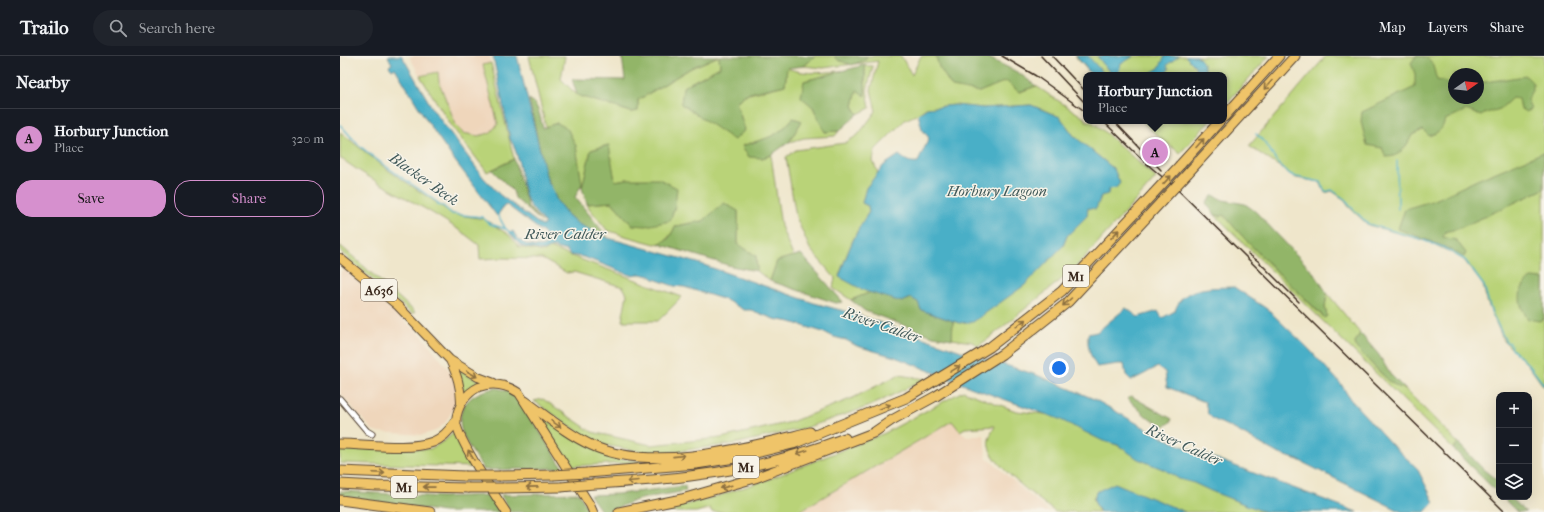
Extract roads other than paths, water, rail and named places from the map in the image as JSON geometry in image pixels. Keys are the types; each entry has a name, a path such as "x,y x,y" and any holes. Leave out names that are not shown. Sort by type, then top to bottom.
{"highway":[{"path":"1227,114 1279,56"},
{"name":"M1","path":"340,484 468,488 561,487 697,475 737,469 796,454 892,420 936,396 1002,354 1068,302 1162,202 1295,56"},
{"name":"M1","path":"340,471 465,476 554,475 696,464 734,458 793,444 849,422 922,390 990,347 1062,291 1217,124"},
{"path":"525,401 569,433 592,445 632,456 651,458 706,453 757,444 849,422"},
{"path":"619,512 694,496 755,478 872,433 892,420"},
{"path":"340,444 417,446 434,441 449,431 456,421"},
{"name":"M1","path":"340,500 430,512"}],"main road":[{"name":"A636","path":"341,261 398,306 450,360 478,377 497,384"},
{"name":"A636","path":"450,360 457,375 461,390 461,403"},
{"path":"506,512 463,442 456,421 464,398 475,390 497,384 512,388 525,401 593,512"}],"street":[{"path":"340,399 367,431 372,434"}],"water":[{"name":"River Calder","path":"388,56 402,56 434,111 483,177 500,195 542,226 545,223 531,207 526,196 517,154 510,139 493,56 517,56 548,183 551,186 557,201 567,214 578,224 608,238 698,263 814,303 852,313 964,352 1037,375 1094,399 1154,433 1182,446 1357,512 1268,512 1259,510 1194,483 1179,479 1165,470 1138,459 1118,445 1103,441 1059,419 970,387 895,357 857,346 846,340 791,322 774,319 751,310 744,310 726,300 684,287 674,286 654,279 650,276 640,274 630,275 584,257 570,255 567,251 552,247 544,251 524,247 520,245 510,233 513,231 524,243 536,247 544,246 549,241 545,234 507,205 504,206 497,216 452,157 427,121 395,68 392,70 389,66 392,64"},
{"path":"1076,56 1088,56 1102,72 1089,72"},
{"path":"1097,56 1134,56 1121,64 1118,72 1109,72"},
{"path":"1165,56 1179,56 1168,64 1167,66 1169,69 1166,72 1152,72 1159,68"},
{"path":"1185,56 1197,56 1203,63 1205,72 1194,72 1196,69"},
{"name":"Horbury Lagoon","path":"955,105 983,108 1031,105 1060,117 1074,136 1114,169 1120,183 1116,188 1109,189 1108,194 1101,196 1096,209 1088,208 1087,216 1067,236 1063,246 1025,285 973,322 959,323 921,310 918,302 911,298 902,302 865,291 839,277 855,235 869,212 868,206 862,203 866,188 884,165 899,155 907,161 918,162 929,138 922,129 918,114 927,108"},
{"path":"1234,287 1267,309 1307,347 1341,384 1350,399 1391,444 1417,468 1434,502 1425,512 1402,512 1298,460 1277,453 1213,419 1208,414 1205,402 1167,387 1165,372 1158,367 1131,380 1126,375 1124,364 1097,367 1091,355 1088,334 1097,332 1126,308 1138,317 1158,311 1162,318 1175,311 1184,296 1191,292 1207,288"},
{"path":"1115,483 1185,512 1100,512 1094,501 1096,492"}],"waterway":[{"name":"Blacker Beck","path":"340,125 356,143 368,153 452,214 482,217 490,224 506,229"},
{"path":"1256,134 1265,142 1279,165 1290,174 1296,177 1321,182 1325,192 1332,190 1346,200 1368,224 1442,247 1465,260 1484,286 1491,311 1506,342 1510,343 1512,349 1529,365 1544,385"},
{"path":"1397,161 1398,209"},
{"name":"Blacker Beck","path":"497,213 505,228 512,234"}],"railway":[{"path":"1002,56 1036,76 1083,110"},
{"path":"1041,56 1083,101"},
{"path":"1052,56 1083,89"},
{"path":"1106,124 1147,164 1179,191 1505,512"},
{"path":"1117,124 1161,170"},
{"path":"1248,254 1258,261 1299,302"}],"place":[{"name":"Horbury Junction","path":"1155,152"}]}
